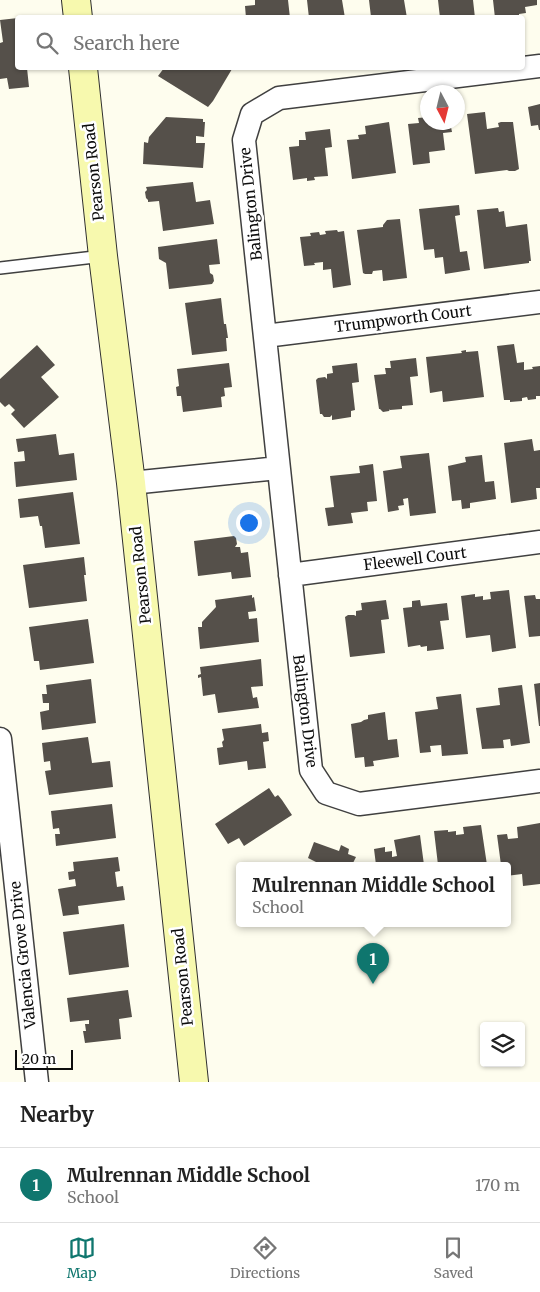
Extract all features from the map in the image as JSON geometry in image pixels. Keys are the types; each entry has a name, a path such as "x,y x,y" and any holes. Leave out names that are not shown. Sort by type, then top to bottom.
{"street":[{"path":"76,0 78,15"},
{"name":"Balington Drive","path":"525,68 540,66"},
{"name":"Pearson Road","path":"83,70 103,256 131,483 194,1082"},
{"name":"Balington Drive","path":"507,70 279,98 252,114 244,140 311,770 326,794 359,804 540,781"},
{"name":"Trumpworth Court","path":"265,336 540,302"},
{"path":"131,483 278,468"},
{"name":"Fleewell Court","path":"290,575 540,542"},
{"name":"Valencia Grove Drive","path":"0,739 7,878 37,1082"}],"lane":[{"path":"0,268 103,256"}],"building":[{"path":"255,0 288,0 290,15 246,15 245,6 255,5"},
{"path":"307,0 342,0 344,15 309,15"},
{"path":"369,0 404,0 406,15 371,15"},
{"path":"438,0 473,0 475,15 440,15"},
{"path":"493,0 537,0 537,5 525,7 526,13 519,15 495,15"},
{"path":"15,18 15,70 27,70 29,87 9,89 7,78 0,79 0,43 3,42 0,20"},
{"path":"162,70 231,70 208,107 158,76"},
{"path":"540,104 539,130 538,125 531,126 528,107"},
{"path":"485,112 487,129 499,127 498,123 501,122 513,122 519,169 515,171 507,170 475,174 467,114"},
{"path":"166,117 203,119 203,122 205,122 204,137 196,136 196,143 205,143 203,168 143,164 144,142 148,143 149,137"},
{"path":"418,118 420,118 420,130 452,130 452,132 443,133 445,150 429,152 430,163 413,165 408,124 419,123"},
{"path":"389,122 396,173 352,179 347,140 359,139 358,135 366,134 365,126"},
{"path":"330,129 332,147 325,148 328,176 314,177 315,180 307,181 307,178 293,180 289,147 299,146 299,140 306,140 305,132"},
{"path":"193,182 196,202 210,200 214,224 163,231 159,201 148,202 145,192 147,190 146,187"},
{"path":"459,205 460,215 455,216 460,252 467,251 470,270 445,274 443,257 435,258 434,249 424,250 419,209"},
{"path":"498,208 499,212 504,211 506,227 527,224 531,261 529,263 484,269 477,210"},
{"path":"400,219 407,278 383,281 382,270 373,271 372,274 363,273 357,230 383,227 387,220"},
{"path":"337,230 338,232 344,231 351,285 333,288 331,269 323,270 323,262 304,266 300,237 311,236 310,233 319,232 320,235 326,234 325,231"},
{"path":"217,239 220,264 209,265 214,281 212,284 169,289 166,263 159,259 158,247"},
{"path":"221,298 224,324 226,324 228,338 226,338 227,351 192,355 185,303"},
{"path":"514,344 517,363 524,362 524,370 540,366 540,396 536,396 536,399 528,400 527,397 522,398 522,401 510,402 510,400 504,400 497,346"},
{"path":"37,345 55,365 41,377 59,397 24,428 11,414 15,410 9,404 5,407 0,402 0,379"},
{"path":"466,350 466,352 478,351 484,397 443,402 442,391 430,393 426,357 462,353 461,351"},
{"path":"416,358 418,376 410,377 413,405 402,406 402,409 390,409 383,412 379,409 374,375 386,374 385,368 391,368 390,361"},
{"path":"229,363 232,387 224,388 225,396 221,397 222,407 183,412 181,396 177,396 176,387 179,386 177,369"},
{"path":"357,363 359,382 352,383 355,410 351,411 351,417 332,420 332,415 324,417 320,414 316,380 325,377 327,379 327,374 333,373 332,366"},
{"path":"56,434 59,455 74,453 77,480 16,487 14,462 25,461 24,451 18,452 16,439"},
{"path":"532,439 534,451 540,450 540,488 536,488 537,499 511,503 504,443"},
{"path":"429,453 436,513 410,516 408,498 403,499 404,505 398,506 399,510 388,512 383,471 402,468 400,456"},
{"path":"482,455 485,482 494,481 496,499 470,503 470,508 462,509 461,500 452,501 448,466 466,462 465,457"},
{"path":"373,464 377,501 367,502 368,511 351,513 353,523 328,526 325,508 334,507 330,476 360,473 359,466"},
{"path":"73,492 80,544 45,548 42,526 40,526 38,516 20,518 18,499"},
{"path":"234,536 237,544 235,547 240,547 241,553 248,552 251,577 232,579 231,572 198,576 194,541"},
{"path":"84,557 87,601 29,608 23,565"},
{"path":"509,590 516,648 492,652 490,635 466,638 461,596 475,594 475,597 483,596 483,600 491,599 490,592"},
{"path":"252,595 256,611 248,612 249,619 257,618 259,642 200,649 198,627 202,627 202,622 216,607 215,600"},
{"path":"535,595 536,599 540,599 540,636 529,637 524,596"},
{"path":"386,600 389,619 381,620 385,653 350,657 345,617 348,615 356,616 356,611 362,610 361,603"},
{"path":"420,600 421,606 447,603 449,620 440,621 444,649 427,651 427,646 408,647 403,608 412,607 412,601"},
{"path":"88,619 94,663 40,670 39,661 34,661 29,627"},
{"path":"261,659 263,686 251,687 253,698 257,697 259,708 218,713 215,694 203,696 201,677 198,678 198,675 201,674 200,667"},
{"path":"91,679 96,723 42,730 40,712 49,710 49,703 43,703 42,694 47,694 46,685"},
{"path":"540,683 540,726 539,726 534,684"},
{"path":"522,685 530,743 511,746 510,739 503,740 504,748 482,749 476,708 500,705 498,688"},
{"path":"461,694 468,754 442,756 441,745 430,746 431,752 420,753 415,712 438,709 436,697"},
{"path":"385,712 388,740 397,739 399,757 373,761 374,766 365,767 364,757 355,758 351,724 368,719 368,715"},
{"path":"261,724 262,733 268,732 269,741 263,742 266,768 248,770 247,761 219,765 217,748 223,747 222,729"},
{"path":"88,737 92,763 110,761 113,787 49,795 45,771 51,770 50,761 44,762 42,743"},
{"path":"269,788 275,797 278,795 292,815 244,846 239,838 228,844 215,824"},
{"path":"112,804 116,838 56,846 55,834 60,834 59,828 53,829 51,811"},
{"path":"540,823 540,884 523,886 522,874 511,875 511,862 501,862 497,835 507,834 508,839 518,838 517,827"},
{"path":"481,825 487,862 438,862 434,831 448,830 448,832 456,831 456,835 464,834 463,827"},
{"path":"420,835 424,862 376,862 374,849 385,847 385,852 392,851 392,857 397,856 394,840"},
{"path":"314,842 339,851 341,845 349,849 348,854 356,857 354,862 316,862 308,858"},
{"path":"118,857 120,871 115,872 117,887 123,886 125,900 78,906 79,914 63,916 58,889 76,886 75,879 69,880 68,872 74,871 73,862"},
{"path":"124,924 129,967 69,975 63,932"},
{"path":"128,990 132,1017 119,1019 121,1039 85,1043 83,1031 86,1031 85,1024 89,1024 89,1020 70,1022 67,998"}],"place":[{"name":"Mulrennan Middle School","path":"373,984"}]}
